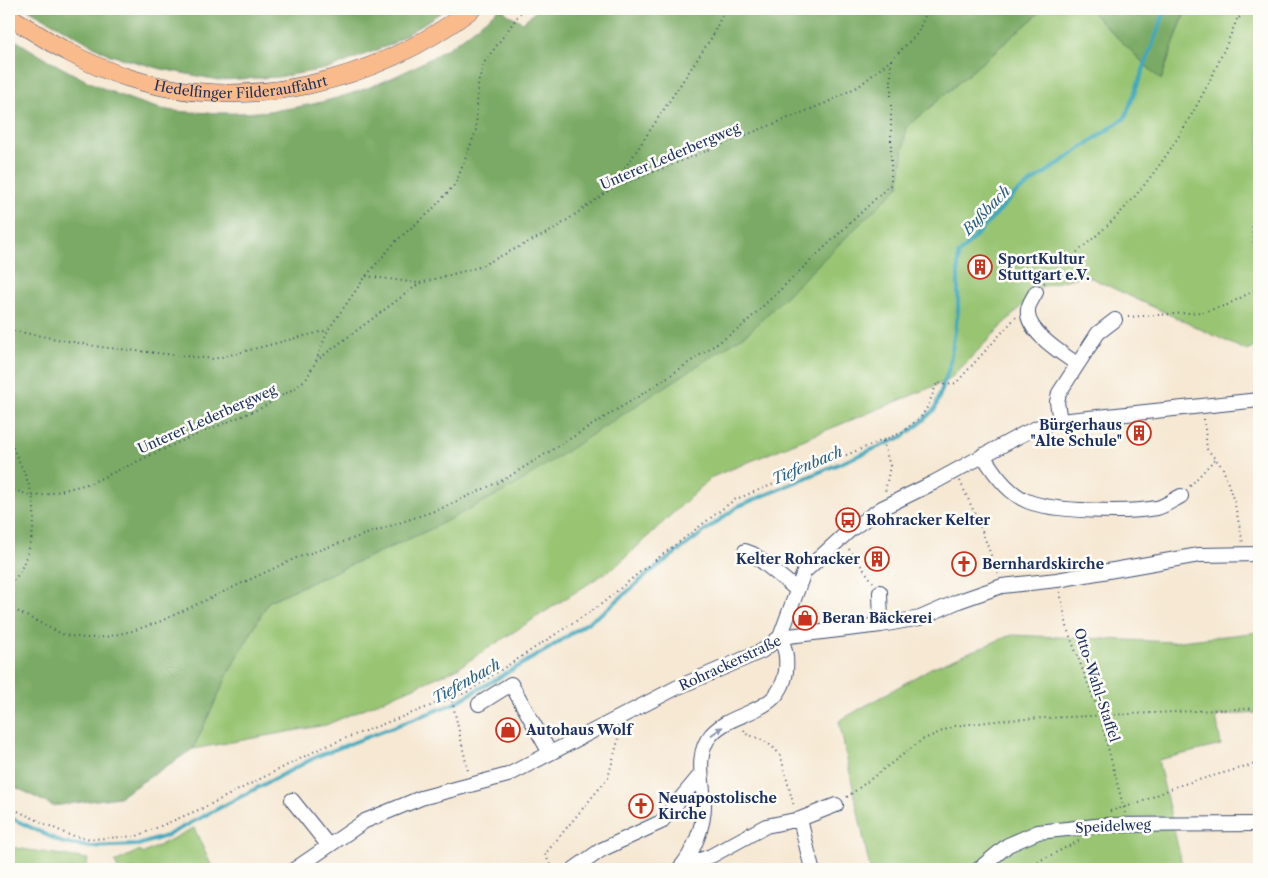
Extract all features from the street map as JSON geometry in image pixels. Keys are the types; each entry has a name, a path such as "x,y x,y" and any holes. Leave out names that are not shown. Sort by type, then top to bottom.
{"main road":[{"name":"Hedelfinger Filderauffahrt","path":"9,16 62,49 128,78 192,92 227,94 266,92 336,78 400,53 433,35 472,9"}],"street":[{"path":"1036,292 1028,309 1029,318 1048,344 1078,364"},
{"path":"1060,422 1057,402 1059,393 1098,333 1115,320"},
{"path":"680,868 698,834 703,819 702,755 711,734 768,703 777,694 785,676 787,661 786,649 780,637 788,622 796,589 804,572 840,538 882,508 1041,426 1202,404 1259,400"},
{"path":"983,455 997,477 1026,501 1053,509 1142,509 1159,507 1181,496"},
{"path":"745,550 796,589"},
{"name":"Rohrackerstraße","path":"295,869 365,821 421,798 508,775 676,688 762,651 780,637 881,626 920,618 959,601 1002,586 1057,580 1199,555 1253,555"},
{"path":"880,592 881,626"},
{"path":"479,704 511,684 550,754"},
{"path":"574,869 601,850 662,822 701,774"},
{"path":"292,800 328,845"},
{"path":"680,868 711,856 766,826 798,819 836,805"},
{"path":"798,819 812,869"},
{"name":"Speidelweg","path":"980,869 1008,845 1038,832 1087,826 1128,824 1259,824"}],"path":[{"path":"316,361 328,330 366,276 397,240 430,212 456,183 476,131 478,83 484,63 524,9"},
{"path":"611,189 712,37 725,9"},
{"name":"Unterer Lederbergweg","path":"9,488 32,496 62,492 90,483 177,443 261,408 295,388 307,378 316,361 420,283 479,267 553,230 611,189 826,103 859,86 891,60 917,34 928,9"},
{"path":"1036,292 1056,270 1115,218 1169,154 1222,57 1241,9"},
{"path":"1237,20 1248,9"},
{"path":"9,607 64,635 85,638 106,637 132,631 159,622 296,558 440,509 505,480 647,391 740,328 891,184 891,60"},
{"path":"1255,290 1259,269 1253,228 1256,212 1259,208"},
{"path":"366,276 420,283"},
{"path":"1115,320 1136,316 1203,312 1227,305 1255,290 1259,290"},
{"path":"9,807 70,834 92,839 137,836 203,808 323,747 451,696 467,692 599,606 734,500 883,441 911,426 928,406 936,383 947,385 956,383 1020,312 1028,309"},
{"path":"9,330 100,347 214,358 328,330"},
{"path":"1202,404 1207,449 1223,468 1253,555"},
{"path":"9,438 32,496 34,518 26,557 9,587"},
{"path":"882,508 890,466 883,441"},
{"path":"1181,496 1215,459"},
{"path":"954,471 972,505 1002,586"},
{"path":"840,538 880,592"},
{"name":"Otto-Wahl-Staffel","path":"1057,580 1068,631 1099,717 1128,824"},
{"path":"451,696 471,786"},
{"path":"836,805 922,740 954,726 1004,720 1259,708"},
{"path":"739,718 746,734 768,743 781,757 798,819"},
{"path":"552,869 545,854 608,778 617,737 621,731"},
{"path":"1107,812 1124,808 1177,786 1259,763"},
{"path":"1031,869 1035,863 1077,842 1084,835 1087,826"}],"green space":[{"path":"28,9 446,9 392,44 331,68 278,77 218,80 162,69 110,55"},
{"path":"499,9 503,9 507,14 523,22 538,9 1044,9 906,128 899,186 749,332 512,487 429,530 269,601 229,672 193,749 119,797 53,806 9,784 9,36 79,77 135,101 154,107 186,112 250,113 310,105 368,88 397,76 451,46"},
{"path":"1044,9 1088,9 1161,80 1186,9 1259,9 1259,346 1245,350 1085,275 1040,287 949,380 712,477 616,566 456,669 326,725 193,749 229,672 269,601 429,530 899,186 906,128"},
{"path":"1088,9 1186,9 1161,80"},
{"path":"1259,632 1259,718 1258,713 1216,716 1221,745 1158,760 1183,869 870,869 839,721 931,668 1011,635 1172,642"},
{"path":"194,828 213,869 118,869 115,862 140,850 142,854"},
{"path":"9,847 88,859 86,869 9,869"}],"waterway":[{"name":"Tiefenbach","path":"9,817 63,843 91,847 138,845 166,836 318,756 453,704 548,649 605,611 649,573 737,507 902,437 935,409 949,368 958,312 958,255 1016,193 1125,118 1166,9"}],"place":[{"name":"SportKultur Stuttgart e.V.","path":"980,267"},
{"name":"Bürgerhaus \"Alte Schule\"","path":"1139,433"},
{"name":"Rohracker Kelter","path":"848,520"},
{"name":"Kelter Rohracker","path":"877,559"},
{"name":"Bernhardskirche","path":"964,564"},
{"name":"Beran Bäckerei","path":"805,618"},
{"name":"Autohaus Wolf","path":"508,730"},
{"name":"Neuapostolische Kirche","path":"641,806"}],"water label":[{"name":"Bußbach","path":"986,210"}]}
